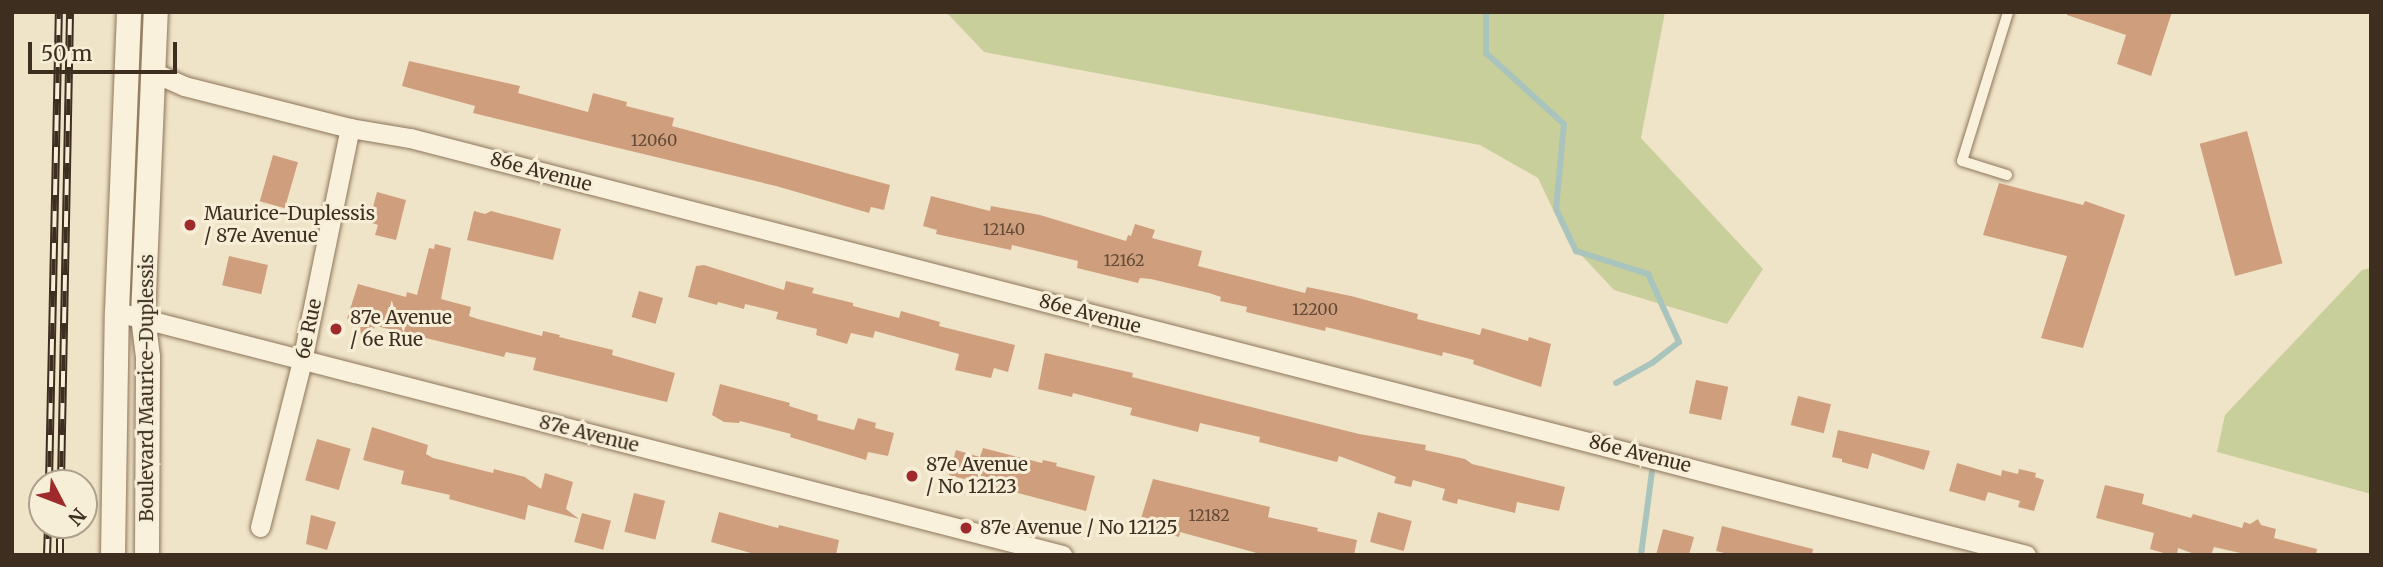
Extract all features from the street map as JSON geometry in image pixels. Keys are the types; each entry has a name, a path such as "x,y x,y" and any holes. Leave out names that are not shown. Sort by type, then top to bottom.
{"street":[{"name":"Boulevard Maurice-Duplessis","path":"113,555 117,312 129,12"},
{"name":"Boulevard Maurice-Duplessis","path":"147,555 148,370 144,317 156,12"},
{"name":"86e Avenue","path":"155,73 184,86 350,128 423,142 2026,555"},
{"name":"6e Rue","path":"260,527 302,361 350,128"},
{"name":"87e Avenue","path":"117,312 1062,555"}],"lane":[{"path":"2007,175 1962,161 2008,12"}],"green space":[{"path":"946,12 1665,12 1641,138 1763,269 1727,324 1614,290 1568,241 1538,178 1480,145 984,52"},
{"path":"2371,268 2371,494 2217,452 2225,415 2362,270"}],"building":[{"path":"2067,12 2172,12 2151,76 2117,64 2126,35 2067,15"},
{"path":"409,61 520,86 518,93 588,112 593,93 627,102 626,106 674,118 672,126 890,185 884,210 871,207 869,213 776,186 473,113 475,106 402,86"},
{"path":"2247,131 2282,263 2235,276 2200,144"},
{"path":"273,155 298,162 285,208 260,201"},
{"path":"1999,183 2083,205 2085,201 2125,215 2083,348 2041,338 2067,256 1983,235"},
{"path":"377,192 406,200 396,240 375,235 378,225 369,222"},
{"path":"931,196 990,211 991,206 1040,215 1126,241 1135,224 1155,230 1152,238 1202,251 1198,266 1305,293 1307,287 1351,296 1418,314 1417,319 1480,335 1482,328 1528,341 1529,337 1551,344 1541,387 1473,364 1474,360 1443,352 1442,356 1326,327 1325,331 1246,312 1247,307 1220,301 1221,297 1209,293 1151,279 1140,278 1138,283 1077,268 1078,261 1012,245 1011,250 936,234 937,230 923,226"},
{"path":"474,211 485,214 491,211 561,229 553,260 467,240"},
{"path":"435,244 451,248 441,299 471,307 469,316 478,319 542,336 543,331 560,335 559,337 613,350 612,355 675,373 667,402 533,370 536,358 506,352 504,357 376,326 362,340 359,322 347,319 358,284 406,297 407,292 417,295 429,248 434,249"},
{"path":"229,256 268,265 261,294 222,285"},
{"path":"704,265 784,290 786,281 814,288 812,293 853,303 853,306 899,318 901,311 940,322 939,326 1015,345 1008,372 994,368 991,378 955,370 959,354 875,331 873,338 851,333 847,344 816,335 817,329 776,319 778,312 745,304 744,309 718,302 717,305 688,297 696,266"},
{"path":"639,291 663,298 656,324 632,317"},
{"path":"1045,353 1133,373 1132,377 1359,434 1426,445 1425,450 1565,487 1559,511 1517,502 1515,513 1458,499 1457,504 1442,500 1445,489 1413,480 1411,487 1394,483 1396,477 1339,456 1337,462 1259,442 1260,437 1200,423 1198,432 1130,415 1132,408 1073,393 1072,397 1038,389"},
{"path":"1696,380 1728,387 1721,420 1689,413"},
{"path":"720,384 790,403 789,406 818,415 817,420 854,430 858,418 876,423 875,428 894,433 888,456 868,452 866,460 790,437 791,434 740,421 724,422 712,415"},
{"path":"1798,396 1831,404 1824,433 1791,425"},
{"path":"372,427 428,445 426,454 433,458 493,473 494,469 525,477 541,489 545,473 573,482 566,509 579,519 528,505 525,520 449,499 450,495 401,484 404,471 363,460"},
{"path":"1838,430 1930,451 1924,470 1872,453 1868,469 1842,462 1842,459 1832,457"},
{"path":"317,439 351,449 339,490 305,480"},
{"path":"983,448 1042,463 1043,460 1057,463 1056,466 1095,476 1086,511 949,475 956,450 980,457"},
{"path":"1957,463 2001,476 2002,470 2018,474 2019,469 2036,473 2035,477 2044,480 2034,511 2018,507 2020,501 1988,492 1985,501 1949,491"},
{"path":"1153,479 1270,507 1268,517 1357,540 1354,555 1264,555 1180,532 1179,537 1139,525"},
{"path":"2105,485 2144,494 2142,504 2191,518 2193,514 2242,528 2244,522 2250,524 2258,519 2261,525 2276,529 2274,538 2317,549 2316,555 2249,555 2214,547 2211,555 2197,555 2178,548 2177,555 2170,555 2150,549 2154,533 2096,518"},
{"path":"634,493 665,501 655,540 624,532"},
{"path":"719,512 778,528 779,525 839,540 836,555 758,555 711,542"},
{"path":"1378,512 1412,521 1404,551 1370,542"},
{"path":"582,513 611,521 603,550 574,542"},
{"path":"311,515 336,522 327,550 306,544"},
{"path":"1722,526 1813,549 1812,555 1732,555 1716,551"},
{"path":"1663,529 1694,537 1689,555 1656,555"}],"waterway":[{"path":"1486,12 1486,53 1564,124 1556,209 1576,251 1648,274 1679,342 1652,363 1616,383"},
{"path":"1641,555 1652,472"}],"railway":[{"path":"49,469 59,12"},
{"path":"61,469 70,12"},
{"path":"47,555 48,539"},
{"path":"60,539 60,555"}],"place":[{"name":"Maurice-Duplessis / 87e Avenue","path":"190,225"},
{"name":"87e Avenue / 6e Rue","path":"336,329"},
{"name":"87e Avenue / No 12123","path":"912,476"},
{"name":"87e Avenue / No 12125","path":"966,528"}]}
